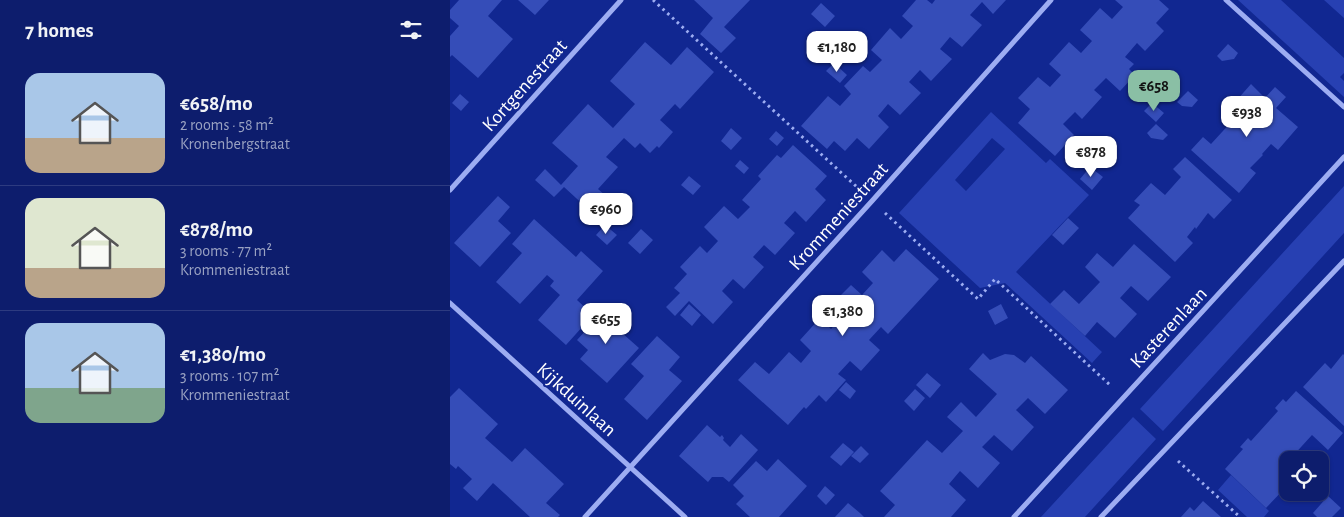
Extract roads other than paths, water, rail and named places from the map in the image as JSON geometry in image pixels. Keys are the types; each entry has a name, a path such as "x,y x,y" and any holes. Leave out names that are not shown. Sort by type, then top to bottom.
{"street":[{"name":"Kortgenestraat","path":"450,190 621,0"},
{"name":"Krommeniestraat","path":"585,517 872,201 1051,0"},
{"path":"1226,0 1344,107"},
{"name":"Kasterenlaan","path":"1014,517 1344,157"},
{"path":"1101,517 1344,262"},
{"name":"Kijkduinlaan","path":"450,303 685,517"}]}
